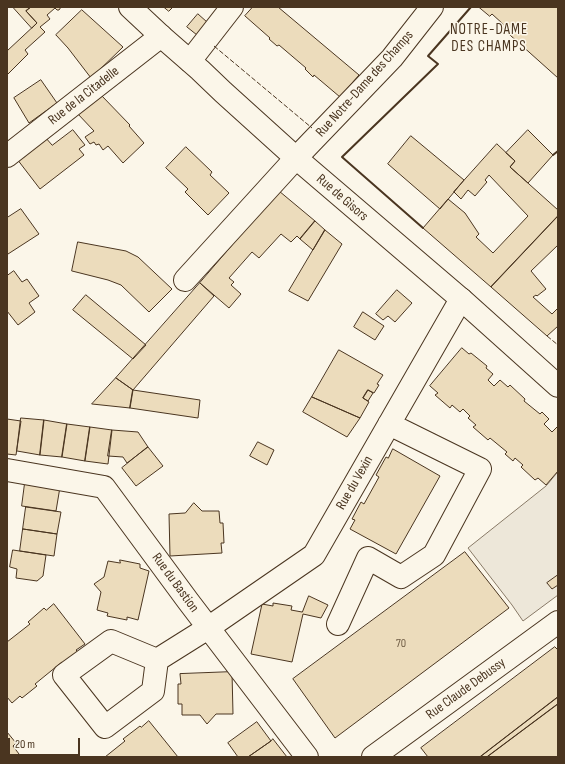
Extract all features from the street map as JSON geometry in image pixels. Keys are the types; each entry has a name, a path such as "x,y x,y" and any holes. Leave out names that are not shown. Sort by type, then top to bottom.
{"main road":[{"name":"Rue de Gisors","path":"130,7 296,158 558,386"},
{"path":"190,61 232,7"},
{"name":"Rue Notre-Dame des Champs","path":"185,280 296,158 392,58 432,7"},
{"name":"Rue de la Citadelle","path":"7,156 161,36"},
{"name":"Rue du Vexin","path":"156,660 208,628 314,555 461,300"},
{"path":"338,624 368,558 401,577 434,555 480,469 389,424"},
{"name":"Rue du Bastion","path":"8,475 104,487 208,628 307,757"},
{"name":"Rue Claude Debussy","path":"374,757 558,622"}],"shaded area":[{"path":"558,472 558,595 523,621 468,548 546,486"}],"building":[{"path":"13,7 31,7 26,11 37,23 32,28"},
{"path":"31,7 61,7 59,10 55,8 47,15 50,19 40,27 45,32 25,50 28,54 7,75 7,51 37,23 26,11"},
{"path":"164,7 173,7 169,11"},
{"path":"253,7 278,7 359,75 340,97 314,75 313,77 305,69 306,68 279,45 277,46 245,16"},
{"path":"479,7 558,7 558,78 501,27 503,24 492,14 490,16"},
{"path":"82,10 123,47 91,78 56,35"},
{"path":"198,14 207,22 197,35 187,27"},
{"path":"41,80 57,103 29,123 14,98"},
{"path":"101,95 130,125 129,126 144,143 123,163 108,146 103,150 99,144 96,145 94,142 90,144 85,137 94,131 77,113"},
{"path":"73,130 85,145 79,149 84,155 40,189 17,159 45,137 52,145"},
{"path":"528,130 553,155 528,183 510,167 515,161 506,153"},
{"path":"411,136 464,180 440,209 388,164"},
{"path":"497,144 515,161 510,167 558,210 558,216 491,287 423,228 448,199 465,213 479,234 476,237 493,253 528,216 489,175 485,180 487,182 475,196 468,190 461,199 454,192"},
{"path":"186,147 212,172 210,175 229,193 208,215 185,192 188,189 166,168"},
{"path":"279,191 315,221 300,239 297,236 291,242 281,234 259,258 252,252 229,278 234,282 231,285 241,294 229,308 200,283"},
{"path":"21,209 39,234 8,254 7,218"},
{"path":"558,216 558,245 531,271 546,289 537,296 536,295 533,297 552,314 558,308 558,326 547,336 491,287"},
{"path":"315,221 325,230 313,250 300,239"},
{"path":"325,230 342,244 308,301 289,291"},
{"path":"78,242 126,251 138,257 172,289 149,312 121,285 108,280 72,271"},
{"path":"14,271 22,282 27,279 39,296 29,303 35,312 18,325 7,311 7,276"},
{"path":"200,283 214,296 133,390 116,378"},
{"path":"397,290 412,303 395,322 388,316 383,320 376,314"},
{"path":"86,295 146,345 133,359 73,310"},
{"path":"363,312 384,326 375,340 354,327"},
{"path":"462,348 469,354 471,353 487,366 486,368 493,374 488,380 494,386 500,380 508,387 510,385 525,399 524,401 540,414 542,412 549,419 544,424 552,432 558,426 558,471 546,485 538,478 535,480 521,467 523,465 515,458 513,461 505,454 507,452 490,438 488,440 473,427 476,425 468,418 470,416 463,409 460,412 452,405 450,408 435,395 438,393 430,386"},
{"path":"339,350 383,375 377,384 379,385 374,393 368,390 363,398 369,402 360,418 312,397"},
{"path":"116,378 133,390 130,408 92,404"},
{"path":"133,390 200,400 198,418 130,408"},
{"path":"368,390 373,393 368,401 363,398"},
{"path":"312,397 360,418 347,437 303,412"},
{"path":"21,418 44,420 40,455 17,451"},
{"path":"7,419 21,421 16,455 7,454"},
{"path":"44,420 67,424 62,457 40,455"},
{"path":"67,424 90,427 85,461 62,457"},
{"path":"90,427 112,430 108,464 85,461"},
{"path":"112,430 138,432 148,447 127,463 123,457 108,456"},
{"path":"258,442 274,450 267,465 250,456"},
{"path":"148,447 163,466 136,486 122,468"},
{"path":"393,449 440,476 396,554 350,529 355,520 352,519 361,502 364,504 379,477 376,475 386,457 388,458"},
{"path":"25,483 60,487 56,511 22,506"},
{"path":"194,503 202,511 219,511 220,523 223,523 224,543 221,543 222,553 170,556 169,514 185,513"},
{"path":"26,507 61,512 57,534 23,529"},
{"path":"23,529 57,534 54,556 20,551"},
{"path":"13,550 46,555 43,576 37,581 16,578 17,569 10,567"},
{"path":"465,552 509,608 335,738 293,679"},
{"path":"120,560 140,564 140,568 149,571 138,620 127,617 127,620 107,616 108,613 97,610 101,592 94,584 104,577 108,561 120,563"},
{"path":"558,575 558,585 552,589 547,583"},
{"path":"309,596 328,605 321,618 303,614 292,662 251,654 262,604 273,606 273,603 292,606 291,610 302,612"},
{"path":"54,604 85,644 76,650 78,652 64,664 62,662 35,684 37,686 22,698 20,696 12,703 7,697 7,642 30,624 28,622 44,608 46,610"},
{"path":"555,647 558,650 558,697 480,757 428,757 421,748"},
{"path":"232,672 233,714 216,714 207,724 200,715 182,715 182,704 178,704 178,684 181,684 180,674"},
{"path":"558,697 558,704 487,757 480,757"},
{"path":"558,704 558,757 487,757"},
{"path":"149,721 178,757 105,757 125,741 123,739"},
{"path":"257,722 271,741 248,757 238,757 228,743"},
{"path":"7,732 16,743 13,746 19,754 16,757 7,757"},
{"path":"273,739 287,757 248,757 271,741"}],"fence":[{"path":"214,46 312,128"},
{"path":"547,336 558,345"}],"wall":[{"path":"423,228 342,157 438,64 428,56 471,7"},
{"path":"553,155 558,151"}],"district":[{"name":"NOTRE-DAME DES CHAMPS","path":"489,38"}]}
